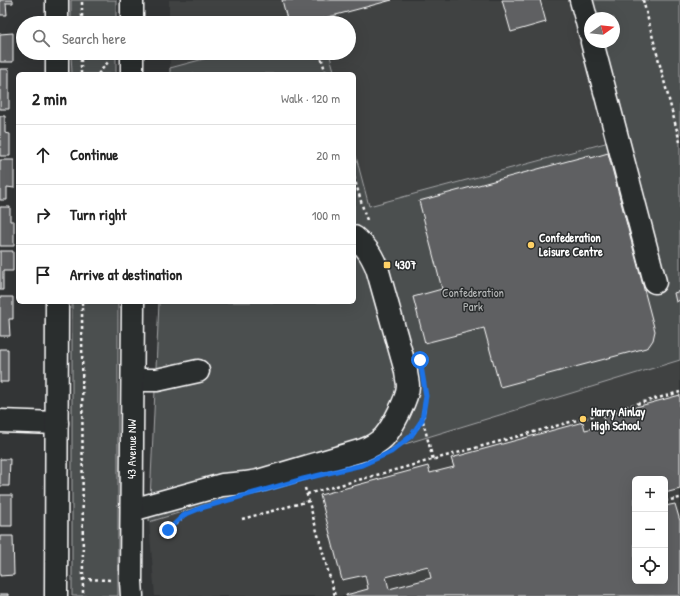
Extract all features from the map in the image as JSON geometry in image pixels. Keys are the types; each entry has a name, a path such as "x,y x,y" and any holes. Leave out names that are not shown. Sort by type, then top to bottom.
{"street":[{"path":"57,0 57,16"},
{"path":"132,0 132,16"},
{"path":"581,0 584,12"},
{"path":"594,48 655,282"},
{"path":"57,60 57,72"},
{"path":"132,60 132,72"},
{"path":"132,510 222,485 258,480 348,455 374,445 384,436 396,419 408,388 406,371 377,268 370,253 363,244 361,229"},
{"path":"56,596 57,304"},
{"name":"43 Avenue NW","path":"132,596 133,304"},
{"path":"133,380 157,380 198,371"},
{"path":"0,421 57,422"}],"path":[{"path":"82,0 82,16"},
{"path":"643,0 680,142"},
{"path":"81,60 81,72"},
{"path":"322,60 325,72"},
{"path":"100,72 109,61"},
{"path":"356,184 365,215 361,229"},
{"path":"82,304 83,596"},
{"path":"307,494 680,392"},
{"path":"424,408 422,420 432,460"},
{"path":"411,436 422,420"},
{"path":"305,487 334,596"},
{"path":"668,500 680,498"},
{"path":"242,519 309,501"},
{"path":"163,537 184,515"},
{"path":"83,579 116,580"}],"shaded area":[{"path":"169,0 574,0 584,40 584,48 586,48 609,141 369,206 356,157 356,72 334,72 331,60 356,60 356,16 169,16"},
{"path":"170,60 200,60 170,68"},
{"name":"Harry Ainlay High School","path":"680,360 680,596 155,596 149,522"}],"green space":[{"path":"71,0 116,0 116,16 71,16"},
{"name":"Confederation Park","path":"574,0 680,0 680,360 149,522 159,304 356,304 356,157 369,206 609,142 586,48 620,48 620,12 584,12 584,41"},
{"path":"71,60 116,60 116,72 72,72"},
{"path":"200,60 331,60 334,72 170,72 170,68"},
{"path":"72,304 118,304 118,596 72,596"}],"building":[{"path":"0,0 13,0 13,3 6,3 7,15 0,15"},
{"path":"282,0 392,0 332,16 286,16"},
{"path":"502,0 540,0 546,22 511,32"},
{"path":"13,33 13,62 0,62 0,34"},
{"path":"0,69 9,69 9,109 0,109"},
{"path":"0,116 5,116 5,133 10,134 10,156 0,156"},
{"name":"Confederation Leisure Centre","path":"608,153 655,331 653,340 649,346 500,387 484,328 425,343 413,297 442,289 419,201 590,155 591,158"},
{"path":"0,160 14,160 14,188 7,187 7,200 0,200"},
{"path":"0,207 10,207 10,221 14,221 14,246 0,246"},
{"path":"0,251 13,251 13,271 3,271 3,290 0,290"},
{"path":"680,291 680,300 676,302 674,293"},
{"path":"0,297 13,297 13,319 9,319 10,336 0,336"},
{"path":"0,349 8,349 8,382 0,382"},
{"name":"Harry Ainlay High School","path":"680,395 680,489 668,492 668,476 632,476 632,584 668,584 668,505 675,504 680,521 680,596 346,596 368,589 365,575 342,580 320,495 428,466 430,473 454,467 451,458 583,422 585,430 605,425 603,416","holes":["428,566 431,578 389,589 386,577"]},
{"path":"0,459 10,459 9,486 0,486"},
{"path":"0,495 12,495 12,526 0,526"},
{"path":"0,536 13,536 14,575 0,576"},
{"path":"0,594 8,594 8,596 0,596"}],"place":[{"name":"Confederation Leisure Centre","path":"531,245"},
{"name":"4307","path":"387,265"},
{"name":"Harry Ainlay High School","path":"583,419"}],"route":[{"path":"168,530 184,515 201,508 303,479 362,465 391,452 411,436 422,420 426,396 420,360"}]}
